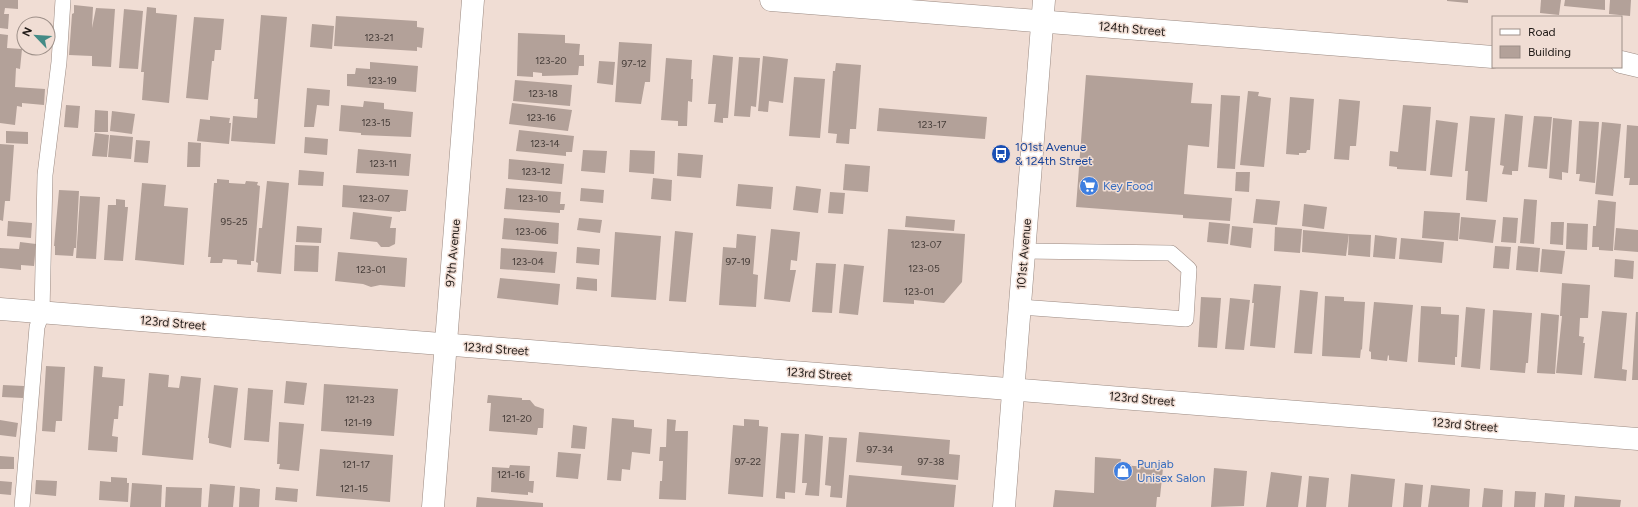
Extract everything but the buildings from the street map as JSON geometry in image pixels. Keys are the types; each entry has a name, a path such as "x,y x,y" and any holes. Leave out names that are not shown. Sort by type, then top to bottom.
{"street":[{"name":"97th Avenue","path":"433,507 473,0"},
{"name":"124th Street","path":"771,0 1492,57"},
{"name":"101st Avenue","path":"1004,507 1044,0"},
{"path":"1622,62 1638,66"},
{"name":"123rd Street","path":"0,310 1638,439"}],"lane":[{"path":"22,507 37,327 42,313 45,175 59,62 63,0"},
{"path":"1020,307 1186,319 1189,269 1171,253 1024,250"}],"place":[{"name":"101st Avenue & 124th Street","path":"1001,154"},
{"name":"Key Food","path":"1089,186"},
{"name":"Punjab Unisex Salon","path":"1123,471"}]}
